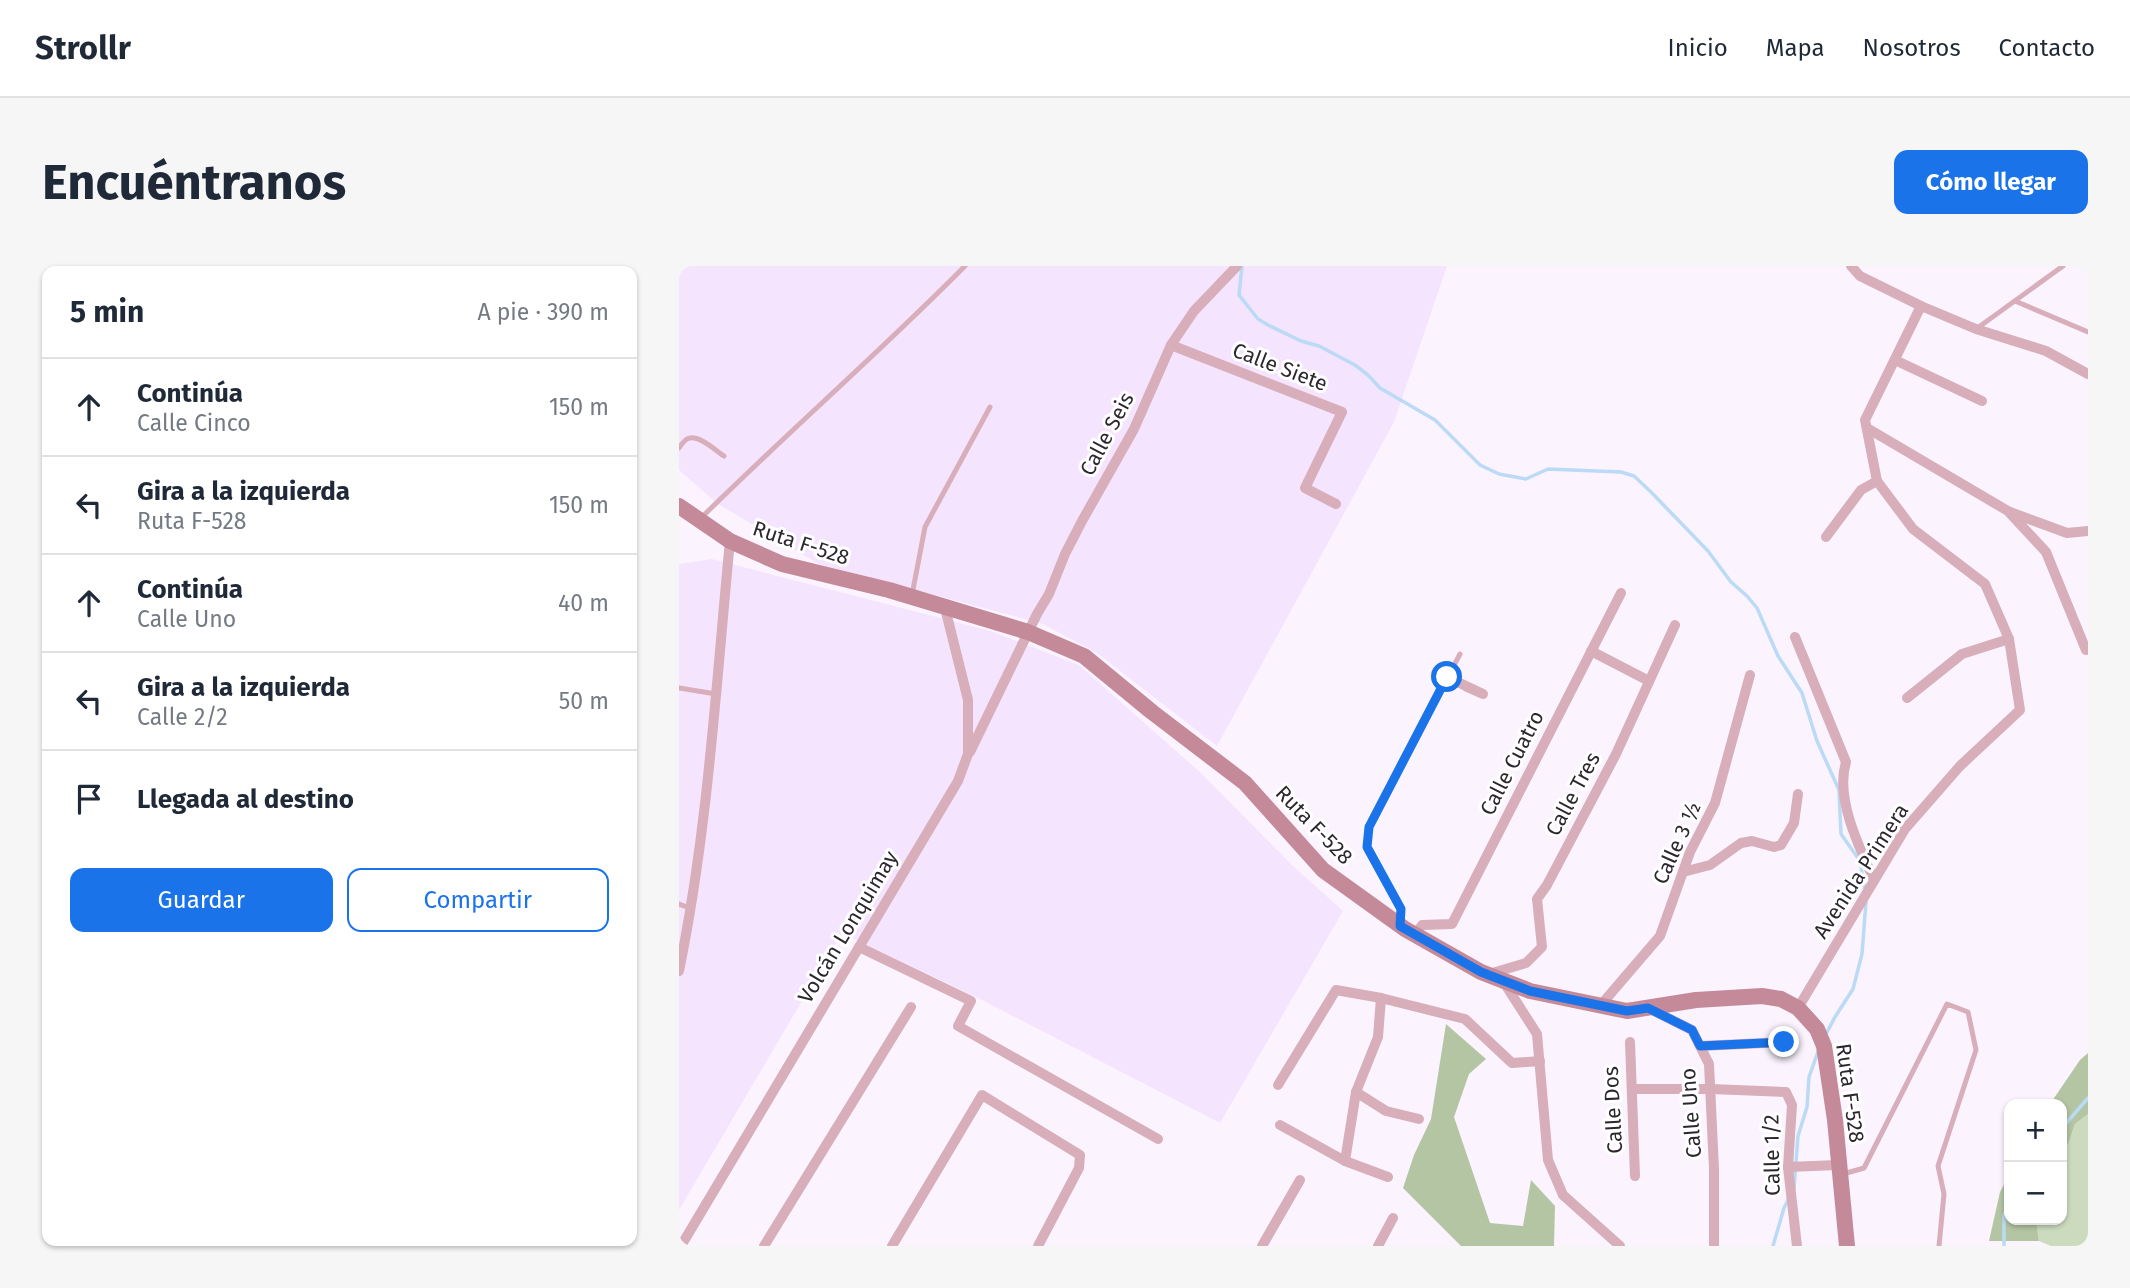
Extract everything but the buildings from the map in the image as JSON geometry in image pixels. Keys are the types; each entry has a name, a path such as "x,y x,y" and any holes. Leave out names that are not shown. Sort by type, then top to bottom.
{"main road":[{"name":"Ruta F-528","path":"679,506 730,541 782,564 1028,632 1084,656 1151,712 1245,783 1323,870 1400,926 1419,930 1487,975 1506,975 1530,991 1627,1011 1696,1000 1762,996 1781,999 1798,1008 1812,1021 1824,1046 1835,1120 1847,1246"}],"street":[{"name":"Calle Seis","path":"968,754 1049,594 1065,554 1134,429 1171,345 1194,311 1237,266"},
{"path":"1851,266 1860,275 1921,306 1976,329 2046,351 2088,374"},
{"name":"Avenida Primera","path":"1798,1008 1905,829 1960,766 2020,710 2009,639 1985,584 1913,529 1877,481 1865,420 1921,306"},
{"name":"Calle Siete","path":"1171,345 1342,412 1305,488 1336,504"},
{"path":"1895,360 1982,401"},
{"path":"1867,428 2008,511 2067,533 2088,531"},
{"path":"1826,537 1861,490 1877,481"},
{"path":"2008,511 2046,552 2086,650"},
{"path":"679,971 692,909 730,541"},
{"name":"Calle Cuatro","path":"1419,930 1452,924 1621,593"},
{"name":"Volcán Lonquimay","path":"681,1246 958,781 968,754 968,700 945,608"},
{"name":"Calle Tres","path":"1506,975 1526,963 1542,947 1537,899 1616,754 1675,625"},
{"path":"1795,637 1846,762 1842,776 1852,831 1874,880"},
{"path":"1906,698 1962,654 2009,639"},
{"path":"1591,651 1649,681"},
{"name":"Calle 3 ½","path":"1600,1006 1660,936 1690,852 1715,803 1750,675"},
{"path":"1447,677 1483,694 1467,687"},
{"path":"1683,872 1710,865 1741,843 1752,841 1774,847 1781,845 1794,823 1798,794"},
{"path":"859,947 971,1000 958,1026 1158,1139"},
{"path":"1506,975 1537,1034 1548,1160 1563,1195 1620,1246"},
{"path":"1278,1085 1336,990 1465,1019 1512,1063 1540,1061"},
{"path":"1345,1161 1356,1093 1378,1037 1381,998"},
{"path":"764,1246 911,1007"},
{"name":"Calle Uno","path":"1648,1008 1692,1030 1709,1064 1714,1169 1714,1246"},
{"name":"Calle Dos","path":"1629,1042 1636,1176"},
{"path":"1700,1046 1784,1042"},
{"name":"Calle 1/2","path":"1632,1089 1786,1092 1792,1105 1788,1167 1797,1246"},
{"path":"1356,1093 1386,1111 1419,1119"},
{"path":"892,1246 982,1095 1080,1155 1079,1168 1038,1246"},
{"path":"1280,1125 1345,1161 1388,1177"},
{"path":"1788,1167 1839,1170"},
{"path":"1262,1246 1300,1180"},
{"path":"1378,1246 1393,1218"}],"lane":[{"path":"699,520 965,266"},
{"path":"1976,329 2063,266"},
{"path":"2015,301 2088,332"},
{"path":"912,598 925,527 990,407"},
{"path":"679,448 686,439 693,438 724,456"},
{"path":"1400,926 1401,909 1367,847 1369,827 1459,654"},
{"path":"679,688 716,694"},
{"path":"679,904 692,909"},
{"path":"1839,1170 1864,1168 1947,1004 1968,1012 1976,1049 1938,1166 1944,1194 1939,1246"}],"shaded area":[{"path":"679,266 1447,266 1394,422 1217,746 1097,653 1043,624 819,564 718,504 679,470"},
{"path":"712,559 991,631 1079,665 1202,774 1292,865 1343,911 1220,1123 980,999 842,933 679,1210 679,564"}],"green space":[{"path":"1446,1024 1486,1059 1469,1074 1454,1117 1490,1223 1523,1226 1531,1180 1555,1206 1554,1246 1461,1246 1403,1188 1414,1155 1431,1119"},
{"path":"2088,1053 2088,1114 2075,1124 2067,1145 2067,1099 2053,1099 2080,1060"},
{"path":"2088,1114 2088,1246 2051,1246 2039,1241 2037,1225 2067,1225 2067,1145 2075,1124"},
{"path":"2004,1184 2004,1225 2037,1225 2039,1241 1989,1241"}],"waterway":[{"path":"1242,266 1239,295 1258,319 1355,365 1380,388 1435,420 1480,465 1499,474 1526,479 1548,469 1621,472 1634,476 1651,492 1708,551 1731,582 1757,608 1778,656 1802,693 1817,741 1839,790 1841,834 1860,861 1865,891"},
{"path":"1825,1036 1853,989 1862,954 1866,902"},
{"path":"1794,1188 1798,1136 1807,1107 1809,1077 1819,1049"},
{"path":"2067,1122 2088,1098"},
{"path":"1773,1246 1789,1198"},
{"path":"2004,1225 2004,1246"}],"route":[{"path":"1447,677 1369,827 1367,847 1401,909 1400,926 1481,972 1530,991 1627,1011 1648,1008 1692,1030 1700,1046 1784,1042"}]}
